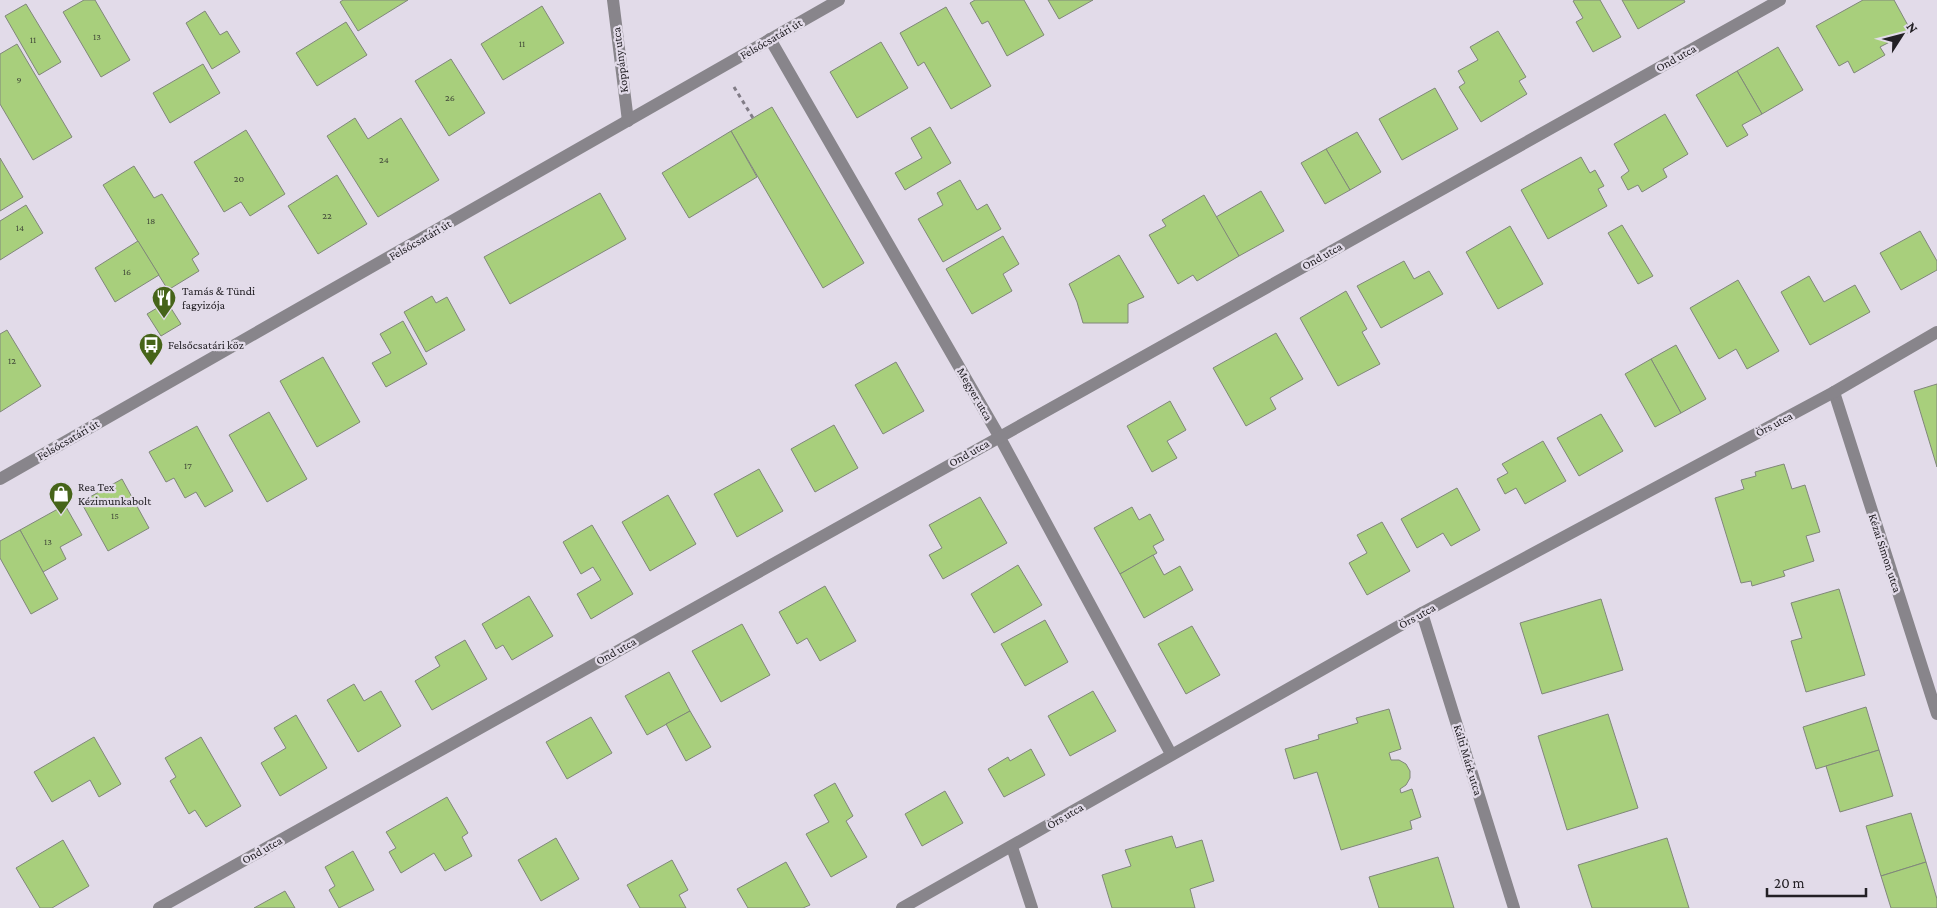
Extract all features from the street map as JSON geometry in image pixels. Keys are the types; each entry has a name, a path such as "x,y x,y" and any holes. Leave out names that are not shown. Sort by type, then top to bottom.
{"street":[{"name":"Koppány utca","path":"613,0 628,121"},
{"name":"Felsőcsatári út","path":"0,479 839,0"},
{"name":"Ond utca","path":"159,908 1780,0"},
{"name":"Megyer utca","path":"770,40 999,436 1171,754"},
{"name":"Örs utca","path":"902,908 1422,612 1834,392 1937,332"},
{"name":"Kézai Simon utca","path":"1834,392 1937,714"},
{"name":"Kálti Márk utca","path":"1422,612 1514,908"},
{"path":"1012,847 1032,908"}],"path":[{"path":"722,67 753,118"}],"building":[{"path":"84,0 95,0 130,60 101,77 63,12"},
{"path":"343,0 408,0 358,31 340,2"},
{"path":"975,0 1024,0 1044,35 1007,56 988,21 982,24 970,3"},
{"path":"1048,0 1093,0 1059,19"},
{"path":"1600,0 1621,37 1593,52 1576,22 1583,18 1573,1"},
{"path":"1622,0 1684,0 1685,2 1638,29"},
{"path":"1863,0 1894,0 1911,31 1880,47 1885,55 1854,73 1848,61 1839,66 1816,26"},
{"path":"26,4 61,62 39,75 5,16"},
{"path":"542,6 564,43 503,80 481,44"},
{"path":"946,7 991,86 951,109 924,62 918,66 900,33"},
{"path":"205,11 220,35 227,31 240,52 212,69 186,23"},
{"path":"346,22 367,55 317,86 296,53"},
{"path":"1498,31 1526,77 1519,81 1527,94 1481,122 1459,87 1465,83 1458,71 1478,60 1470,47"},
{"path":"881,42 908,88 857,118 830,72"},
{"path":"17,44 72,137 33,160 0,104 0,54"},
{"path":"1778,47 1803,90 1762,114 1737,71"},
{"path":"451,59 485,113 449,136 415,81"},
{"path":"203,64 220,93 170,123 153,93"},
{"path":"1737,71 1762,114 1742,125 1748,135 1727,147 1696,95"},
{"path":"1435,88 1458,129 1402,160 1379,119"},
{"path":"772,107 864,263 823,288 731,131"},
{"path":"1665,114 1688,154 1663,169 1667,177 1642,192 1638,185 1628,190 1621,177 1629,171 1614,144"},
{"path":"355,118 368,139 401,118 439,180 378,217 327,136"},
{"path":"930,127 951,163 905,190 895,173 922,158 911,138"},
{"path":"246,130 285,194 250,216 241,202 224,212 194,162"},
{"path":"731,131 757,177 689,218 662,173"},
{"path":"1357,132 1381,172 1350,190 1326,149"},
{"path":"1326,149 1350,190 1325,204 1301,163"},
{"path":"1581,157 1590,173 1595,170 1604,186 1598,189 1607,206 1548,239 1521,190"},
{"path":"0,158 23,197 0,211"},
{"path":"134,166 154,198 162,194 199,254 192,259 199,271 168,290 103,185"},
{"path":"337,175 367,224 318,254 288,206"},
{"path":"960,180 977,210 987,204 1001,229 943,262 918,219 943,205 937,193"},
{"path":"1261,191 1284,231 1239,256 1216,217"},
{"path":"600,193 626,239 510,304 484,257"},
{"path":"1204,195 1239,256 1197,281 1193,275 1178,284 1149,235 1166,226 1162,220"},
{"path":"26,205 43,233 0,260 0,221"},
{"path":"1622,225 1653,276 1638,284 1608,233"},
{"path":"1510,226 1543,284 1498,309 1466,252"},
{"path":"1920,231 1937,261 1937,270 1901,290 1880,253"},
{"path":"1003,236 1019,264 1003,274 1012,291 972,314 946,269"},
{"path":"138,241 159,275 115,302 95,268"},
{"path":"1119,255 1144,297 1128,304 1128,323 1083,323 1069,284"},
{"path":"1404,261 1414,279 1429,271 1443,294 1381,328 1357,286"},
{"path":"1809,276 1824,302 1855,285 1870,312 1810,345 1781,292"},
{"path":"1738,280 1779,351 1747,369 1736,349 1719,359 1690,308"},
{"path":"1346,291 1367,329 1362,332 1380,364 1338,386 1300,318"},
{"path":"432,296 436,303 447,297 465,330 426,352 404,312"},
{"name":"Tamás & Tündi fagyizója","path":"167,302 181,324 161,336 147,314"},
{"path":"403,321 427,364 386,387 372,363 391,353 380,334"},
{"path":"7,330 41,386 0,412 0,334"},
{"path":"1276,333 1303,379 1270,398 1276,409 1246,426 1213,368"},
{"path":"1676,345 1706,399 1681,413 1651,359"},
{"path":"323,357 360,422 317,447 280,381"},
{"path":"1651,359 1681,413 1655,427 1625,374"},
{"path":"896,362 924,411 883,434 855,385"},
{"path":"1937,384 1937,467 1914,391"},
{"path":"1170,401 1186,430 1167,441 1177,458 1152,472 1127,426"},
{"path":"269,412 307,479 267,502 229,435"},
{"path":"1601,414 1623,451 1579,476 1557,438"},
{"path":"834,425 858,468 815,492 791,449"},
{"path":"197,426 233,491 205,507 196,492 185,498 174,478 166,482 149,452"},
{"path":"1543,441 1566,481 1525,504 1516,488 1505,494 1497,479 1508,473 1502,464"},
{"path":"1784,464 1792,489 1805,485 1820,532 1806,536 1814,561 1783,571 1785,576 1752,586 1751,581 1741,583 1715,498 1744,489 1741,480 1756,476 1755,472"},
{"path":"759,469 783,511 737,537 714,494"},
{"path":"122,479 149,528 108,551 81,502"},
{"path":"1457,488 1480,530 1451,546 1443,533 1417,548 1401,519"},
{"path":"668,495 696,544 650,571 622,522"},
{"path":"980,497 1007,543 943,579 929,555 942,548 929,525"},
{"path":"65,505 82,535 60,547 66,559 43,572 20,530"},
{"path":"1132,507 1139,520 1150,514 1164,540 1153,546 1157,553 1120,574 1094,528"},
{"path":"1382,522 1410,571 1367,595 1349,563 1367,553 1357,535"},
{"path":"592,525 633,594 591,619 577,594 601,580 593,567 581,574 563,542"},
{"path":"20,530 58,599 31,614 0,558 0,541"},
{"path":"1153,555 1164,575 1180,566 1193,590 1144,618 1120,574"},
{"path":"1018,565 1042,605 994,633 971,594"},
{"path":"825,586 856,641 820,661 807,638 797,644 779,612"},
{"path":"1839,589 1865,675 1806,692 1791,641 1802,638 1791,603"},
{"path":"529,596 553,636 512,660 503,645 496,649 482,624"},
{"path":"1601,599 1623,670 1542,694 1520,623"},
{"path":"1045,620 1068,662 1025,686 1001,644"},
{"path":"742,624 770,675 721,702 692,651"},
{"path":"1192,626 1220,675 1186,694 1158,644"},
{"path":"465,640 487,679 432,710 415,681 440,666 435,657"},
{"path":"669,672 690,711 647,735 625,696"},
{"path":"354,684 364,701 381,691 401,726 358,752 327,700"},
{"path":"1093,691 1116,731 1070,756 1048,716"},
{"path":"1866,707 1879,750 1816,769 1803,727"},
{"path":"1389,709 1401,749 1389,753 1391,760 1399,760 1406,764 1410,771 1410,778 1406,785 1400,789 1401,793 1412,789 1421,817 1410,821 1412,829 1341,850 1317,772 1294,779 1285,749 1319,739 1318,735 1358,723 1356,718"},
{"path":"690,711 711,747 686,761 666,724"},
{"path":"1608,714 1638,808 1567,830 1538,736"},
{"path":"296,715 327,768 280,796 261,763 286,748 274,728"},
{"path":"591,717 612,753 567,779 546,742"},
{"path":"94,737 121,784 99,797 90,780 52,802 34,772"},
{"path":"201,737 241,806 206,827 195,810 189,814 170,781 176,777 165,758"},
{"path":"1031,749 1045,775 1004,797 988,769 1008,757 1010,761"},
{"path":"1879,750 1893,796 1840,812 1826,766"},
{"path":"835,783 853,816 846,821 867,857 831,877 806,834 829,822 814,795"},
{"path":"945,791 963,823 922,846 905,814"},
{"path":"447,797 468,833 462,837 472,856 445,871 434,853 401,873 389,852 396,848 386,832"},
{"path":"1911,813 1926,862 1881,876 1866,826"},
{"path":"1172,836 1176,848 1202,840 1214,881 1190,889 1195,908 1112,908 1102,875 1131,866 1125,850"},
{"path":"556,838 579,879 541,901 518,860"},
{"path":"1667,838 1689,908 1592,908 1578,865"},
{"path":"63,840 89,886 52,908 40,908 16,868"},
{"path":"353,851 374,890 339,908 329,890 335,886 325,867"},
{"path":"1438,857 1454,908 1379,908 1369,877"},
{"path":"672,860 688,890 679,895 686,908 640,908 627,885"},
{"path":"786,862 810,905 803,908 748,908 737,889"},
{"path":"1926,862 1937,899 1937,908 1891,908 1881,876"},
{"path":"285,891 295,908 254,908"}],"place":[{"name":"Tamás & Tündi fagyizója","path":"164,319"},
{"name":"Felsőcsatári köz","path":"151,366"},
{"name":"Rea Tex Kézimunkabolt","path":"61,515"}]}
